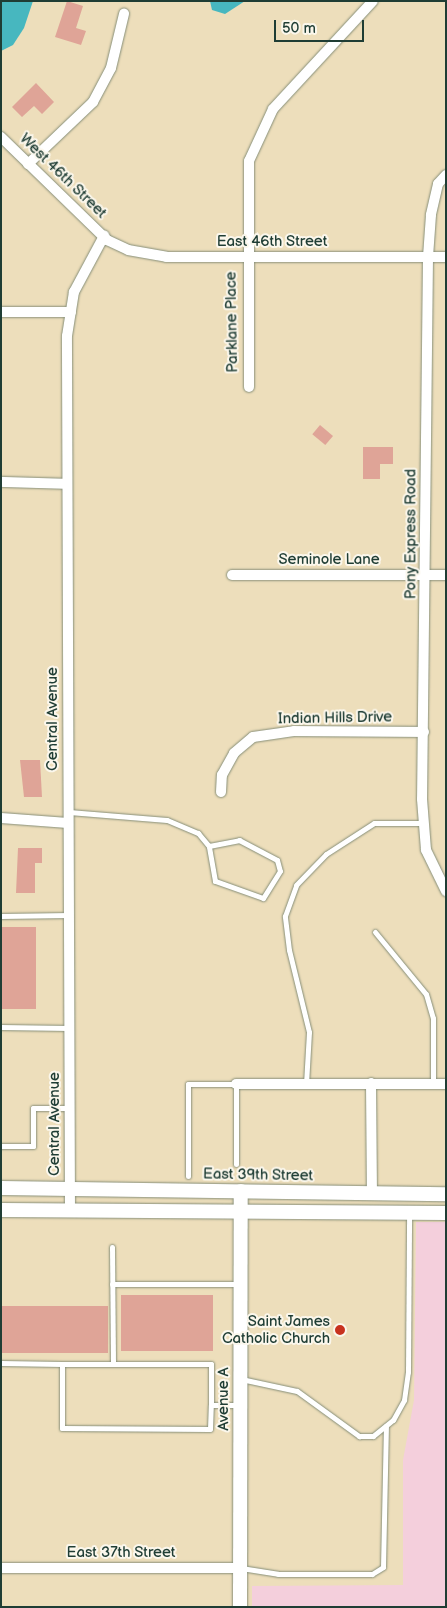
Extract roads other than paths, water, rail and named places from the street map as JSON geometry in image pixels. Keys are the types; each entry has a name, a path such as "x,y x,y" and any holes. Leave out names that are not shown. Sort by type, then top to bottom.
{"main road":[{"name":"East 39th Street","path":"1,1188 446,1194"},
{"name":"Avenue A","path":"240,1607 241,1191"},
{"path":"1,1210 241,1214 446,1213"}],"street":[{"name":"Parklane Place","path":"248,387 246,257 249,160 256,140 273,109 373,1"},
{"path":"28,164 94,102 111,68 124,14"},
{"name":"West 46th Street","path":"1,137 104,236"},
{"name":"Pony Express Road","path":"446,175 438,184 433,208 428,256 424,732 424,823 426,850 446,890"},
{"name":"East 46th Street","path":"104,236 128,250 166,257 446,256"},
{"name":"Central Avenue","path":"70,1211 68,484 71,312 81,274 104,236"},
{"path":"1,312 71,312"},
{"path":"1,482 68,484"},
{"name":"Seminole Lane","path":"232,575 446,576"},
{"name":"Indian Hills Drive","path":"221,792 226,768 253,737 294,731 424,732"},
{"path":"1,818 68,823"},
{"path":"372,1083 372,1192"},
{"path":"236,1084 446,1084"},
{"name":"East 37th Street","path":"1,1568 240,1568"}],"lane":[{"path":"68,812 167,820 198,833 209,846 215,881 226,888 263,898 280,871 277,860 239,840 209,846"},
{"path":"306,1084 309,1032 289,950 285,916 296,884 326,854 374,823 424,823"},
{"path":"1,916 70,915"},
{"path":"374,932 426,994 433,1018 433,1084"},
{"path":"1,1028 69,1028"},
{"path":"188,1176 188,1084 236,1084 236,1164"},
{"path":"1,1146 32,1146 33,1108 70,1108"},
{"path":"241,1379 297,1391 359,1436 373,1436 386,1426 404,1400 408,1372 409,1212"},
{"path":"112,1247 113,1364"},
{"path":"112,1284 241,1284"},
{"path":"1,1363 211,1364 210,1429 62,1428 62,1364"},
{"path":"210,1405 240,1405"},
{"path":"240,1568 278,1574 363,1574 383,1567 386,1426"}],"water":[{"path":"1,1 33,1 24,28 13,45 1,51"},
{"path":"210,1 245,1 225,14 212,10"}],"place":[{"name":"Saint James Catholic Church","path":"340,1330"}]}
